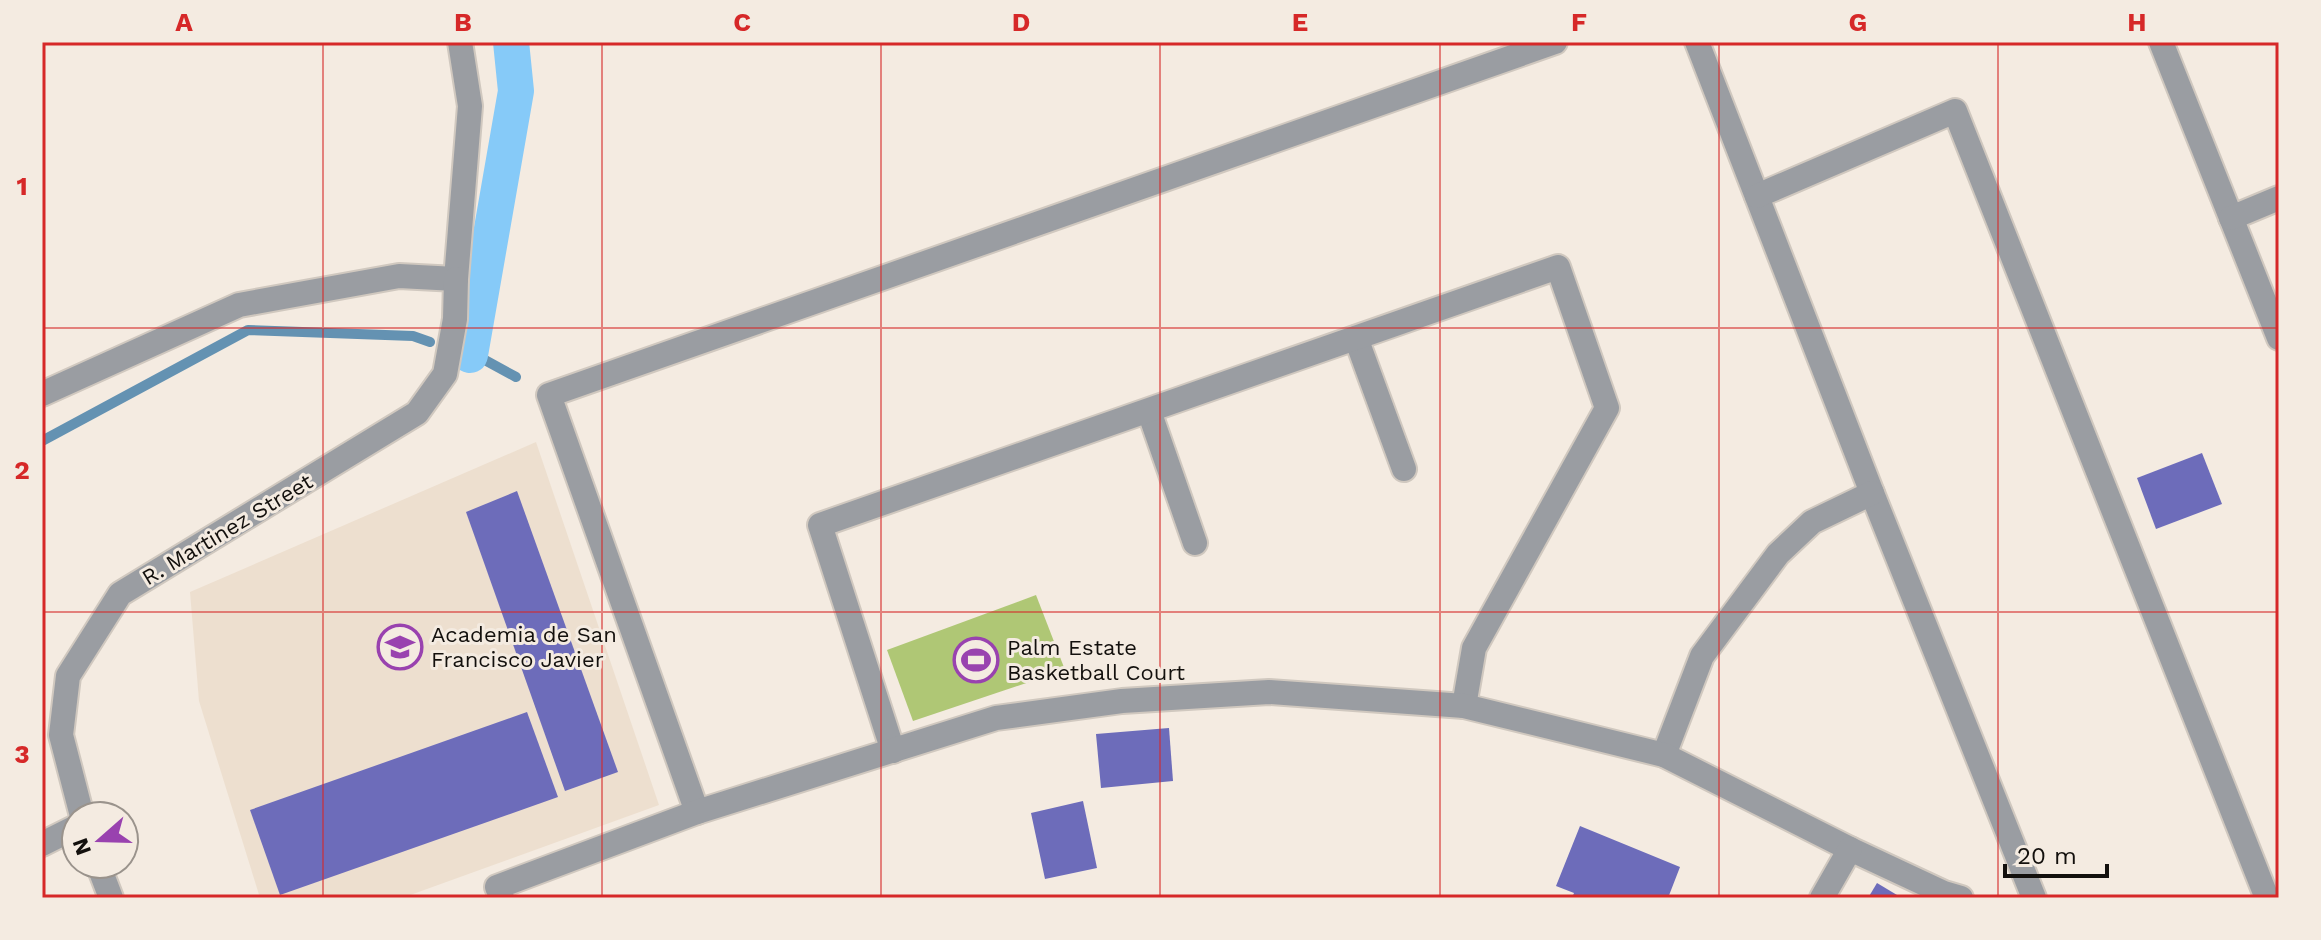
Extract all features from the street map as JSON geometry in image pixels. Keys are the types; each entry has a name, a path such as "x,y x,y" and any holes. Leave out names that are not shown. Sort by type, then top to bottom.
{"street":[{"name":"R. Martinez Street","path":"78,800 61,735 68,676 120,594 417,413 445,374 455,319 470,106 460,42"},
{"path":"697,812 549,395 1555,42"},
{"path":"1697,42 2034,898"},
{"path":"2161,42 2279,338"},
{"path":"1757,196 1955,111 2267,898"},
{"path":"2231,218 2279,198"},
{"path":"893,751 820,525 1558,267 1607,408 1474,648 1464,706"},
{"path":"42,394 239,305 399,276 456,279"},
{"path":"1356,338 1404,469"},
{"path":"1149,411 1195,543"},
{"path":"1664,755 1702,656 1778,554 1812,522 1872,493"},
{"path":"502,898 497,887 697,812 996,718 1122,701 1269,692 1464,706 1664,755 1850,849 1961,898"},
{"path":"42,844 60,835"},
{"path":"1822,898 1850,849"}],"shaded area":[{"name":"Academia de San Francisco Javier","path":"536,442 659,805 402,898 260,898 199,701 190,592"}],"green space":[{"name":"Palm Estate Basketball Court","path":"1036,595 1065,670 913,721 887,650"}],"building":[{"path":"2202,453 2222,504 2156,529 2137,478"},
{"path":"517,491 618,772 565,791 466,512"},
{"path":"527,712 558,797 280,895 250,810"},
{"path":"1169,728 1173,781 1101,788 1096,734"},
{"path":"1083,801 1097,868 1045,879 1031,813"},
{"path":"1580,826 1680,867 1668,898 1572,898 1574,893 1556,886"},
{"path":"1877,883 1902,898 1868,898"}],"waterway":[{"path":"470,355 516,91 511,42"},
{"path":"42,441 248,330 413,336 430,342"},
{"path":"457,351 483,359 516,377"}],"place":[{"name":"Academia de San Francisco Javier","path":"400,647"},
{"name":"Palm Estate Basketball Court","path":"976,660"}]}
